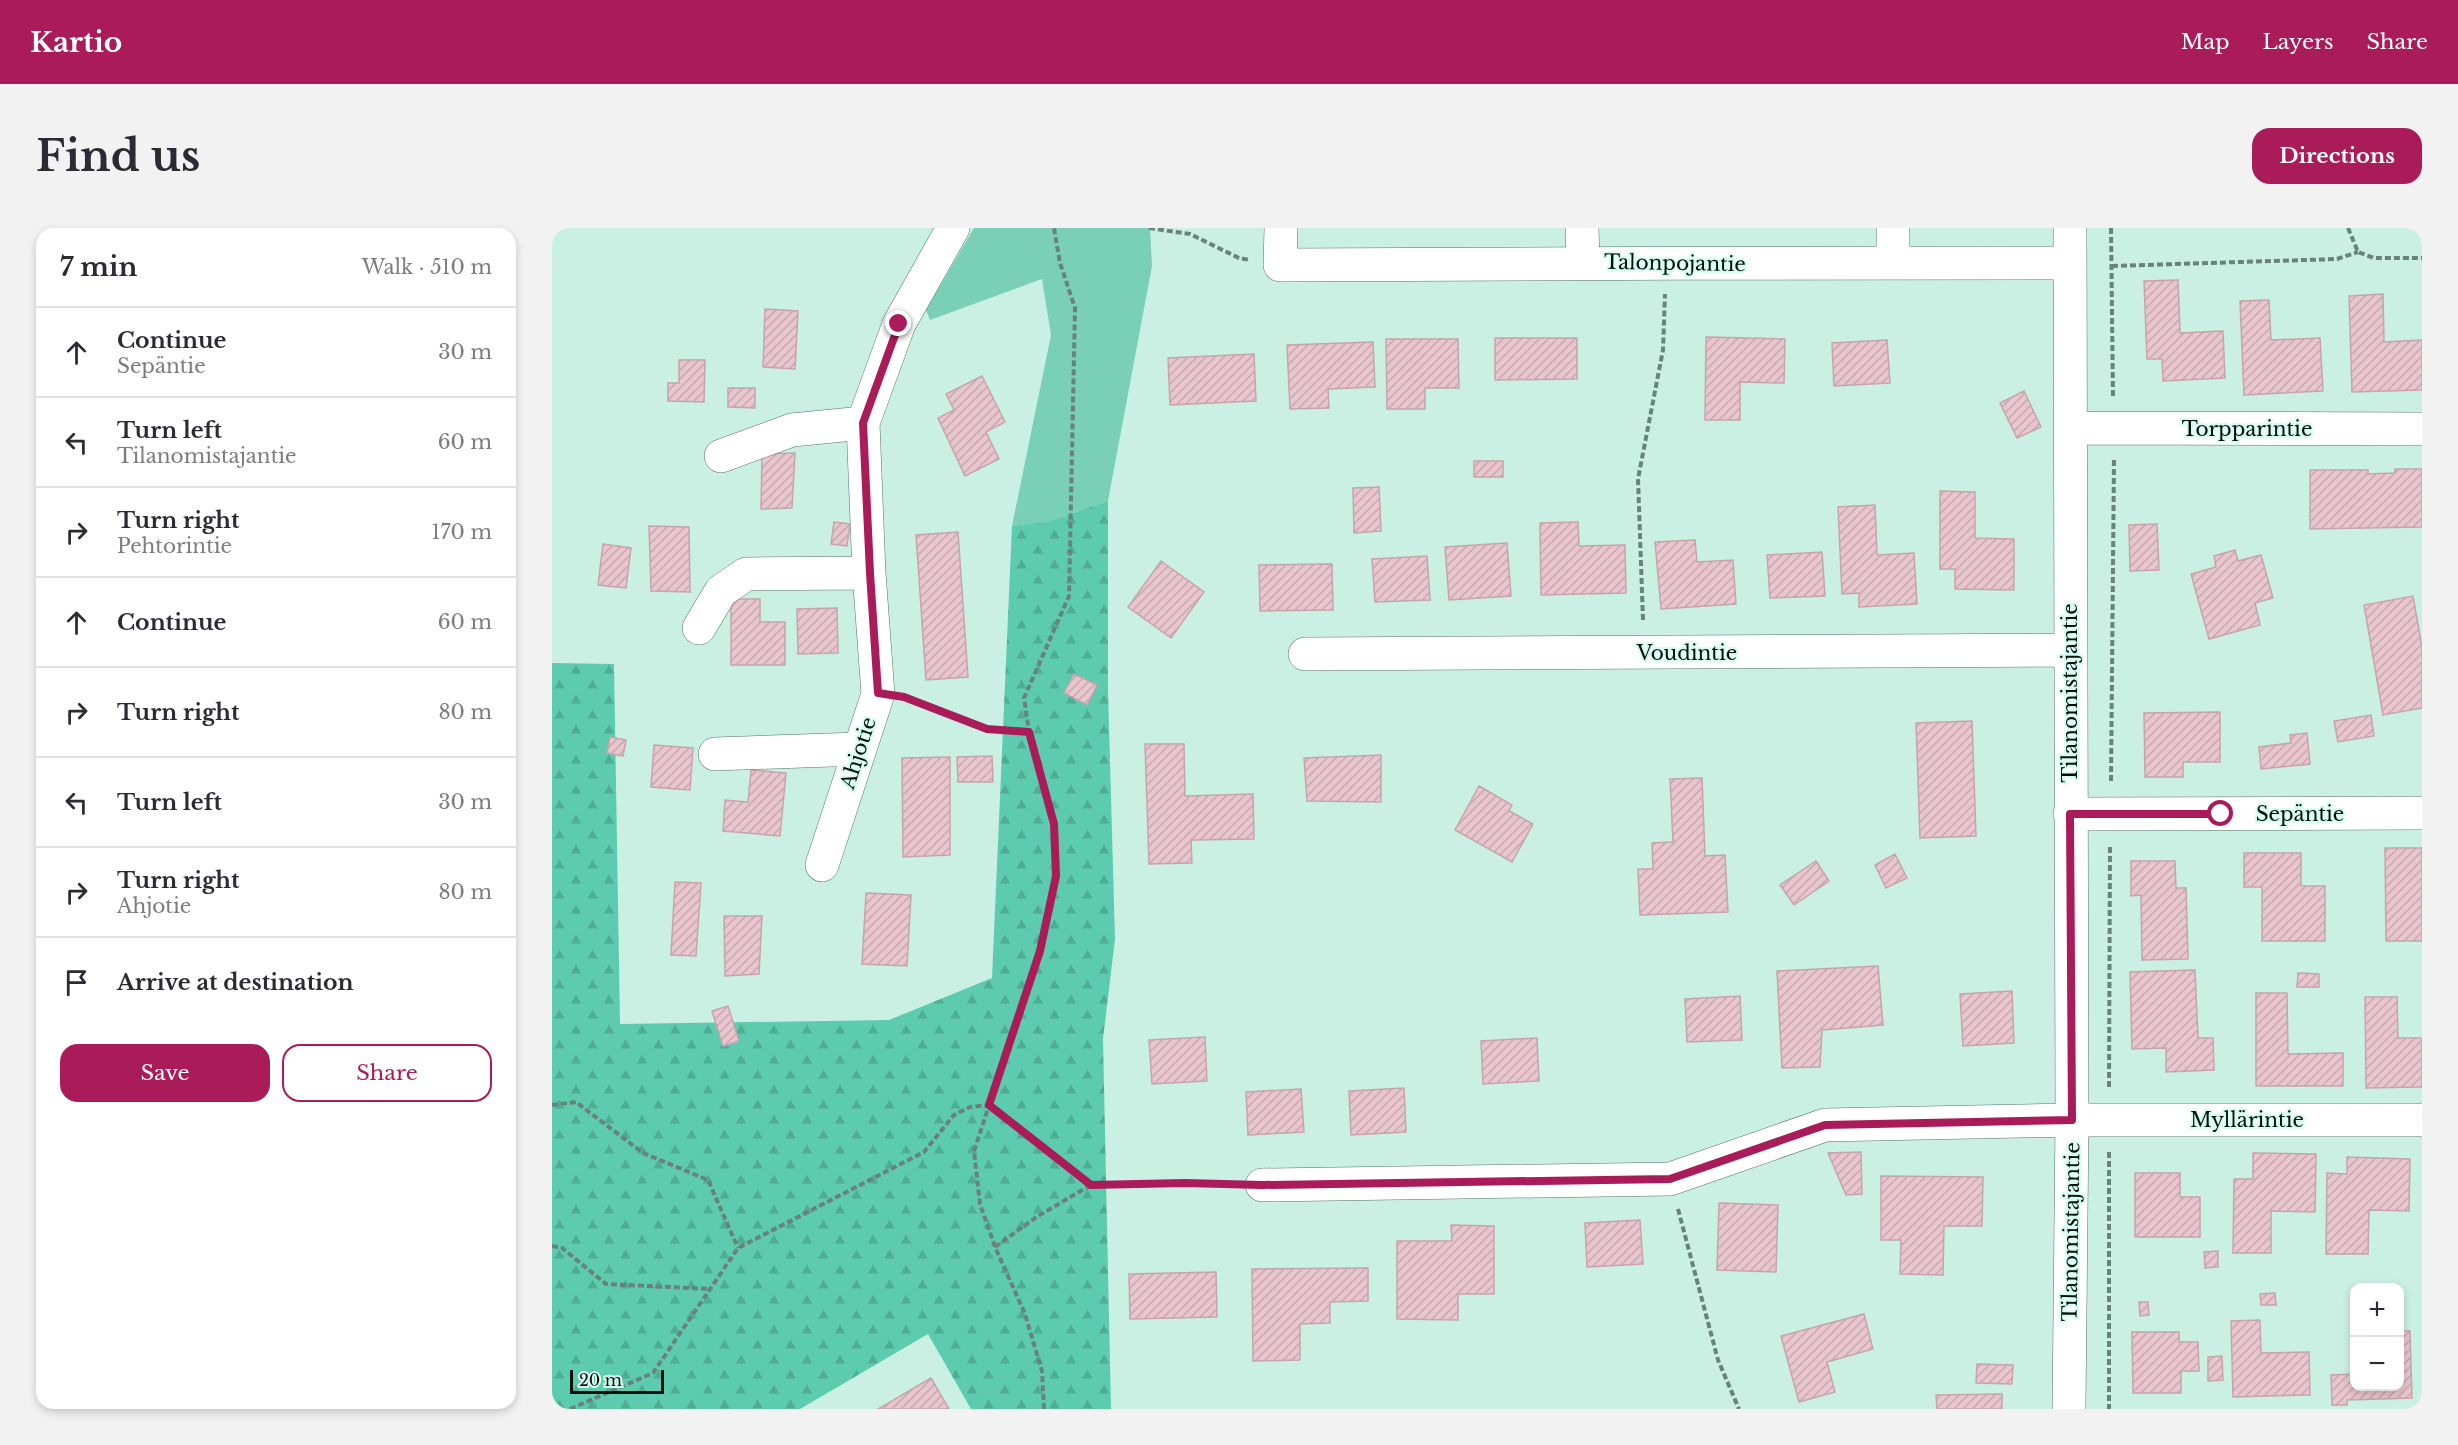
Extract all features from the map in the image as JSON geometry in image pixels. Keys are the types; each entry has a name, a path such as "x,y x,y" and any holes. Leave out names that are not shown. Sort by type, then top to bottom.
{"street":[{"name":"Ahjotie","path":"822,865 878,693 863,423 899,324 953,228"},
{"path":"1280,265 1281,228"},
{"path":"1582,228 1583,262"},
{"path":"1893,228 1893,263"},
{"name":"Tilanomistajantie","path":"2069,1409 2072,1120 2070,228"},
{"name":"Talonpojantie","path":"1280,265 1583,262 1666,265 2070,263"},
{"path":"721,456 792,430 863,423"},
{"name":"Torpparintie","path":"2072,428 2422,429"},
{"path":"699,628 721,591 746,574 870,573"},
{"name":"Voudintie","path":"1305,654 2070,650"},
{"path":"715,754 859,749"},
{"name":"Sepäntie","path":"2070,814 2422,813"},
{"name":"Myllärintie","path":"1262,1185 1670,1179 1825,1125 2072,1120 2422,1120"}],"path":[{"path":"1044,1409 1042,1371 1024,1314 995,1247 980,1204 975,1152 1040,951 1056,876 1054,824 1029,732 1024,698 1069,596 1076,308 1060,263 1053,228"},
{"path":"1149,228 1190,234 1239,258 1280,265"},
{"path":"2348,228 2358,252"},
{"path":"2112,267 2337,259 2358,252 2374,258 2422,258"},
{"path":"1644,653 1638,479 1663,350 1666,265"},
{"path":"878,693 904,697 987,729 1029,732"},
{"path":"552,1105 576,1102 643,1153 708,1180 738,1248"},
{"path":"570,1409 653,1373 738,1248 924,1152 954,1115 970,1107 989,1105 1091,1185"},
{"path":"1670,1179 1718,1360 1739,1409"},
{"path":"995,1247 1038,1216 1091,1185 1185,1183 1262,1185"},
{"path":"552,1246 562,1248 606,1284 710,1289"}],"green space":[{"path":"974,228 1150,228 1152,266 1108,501 1046,522 1012,526 1051,335 1042,279 930,320 926,310"},
{"path":"1108,501 1108,690 1115,939 1103,1039 1111,1409 971,1409 928,1334 800,1409 552,1409 552,663 614,664 620,1024 889,1020 992,978 1012,526 1046,522"}],"building":[{"path":"2178,280 2180,333 2223,331 2225,378 2163,381 2162,359 2147,359 2144,281"},
{"path":"2383,294 2384,342 2422,340 2422,390 2352,392 2349,296"},
{"path":"2269,300 2271,340 2320,338 2323,391 2244,395 2240,301"},
{"path":"765,309 798,311 795,369 763,367"},
{"path":"1706,337 1785,339 1784,383 1740,382 1740,420 1705,420"},
{"path":"1495,338 1577,338 1577,379 1495,380"},
{"path":"1386,339 1458,339 1459,388 1425,388 1425,409 1387,409"},
{"path":"1887,340 1890,383 1834,386 1832,343"},
{"path":"1373,342 1375,387 1328,389 1329,408 1290,409 1287,345"},
{"path":"1254,354 1256,401 1170,405 1168,358"},
{"path":"679,360 705,360 704,402 668,401 668,383 679,383"},
{"path":"982,376 1005,422 986,432 999,459 965,476 938,418 954,410 946,394"},
{"path":"728,388 755,388 755,408 728,407"},
{"path":"2024,391 2041,427 2017,438 2000,403"},
{"path":"795,453 792,508 761,509 762,454"},
{"path":"1474,461 1503,461 1503,477 1474,477"},
{"path":"2395,469 2422,469 2422,527 2310,529 2310,470 2368,470 2368,474 2395,473"},
{"path":"1379,487 1381,531 1354,533 1353,488"},
{"path":"1940,491 1975,492 1975,538 2014,539 2014,590 1955,589 1955,569 1940,569"},
{"path":"1875,505 1877,555 1914,553 1917,604 1859,607 1859,593 1842,594 1838,507"},
{"path":"834,522 850,524 847,546 831,544"},
{"path":"1578,522 1579,546 1625,545 1626,593 1541,595 1540,523"},
{"path":"2157,524 2159,570 2130,571 2129,525"},
{"path":"649,526 689,527 690,592 651,591"},
{"path":"958,532 968,677 926,680 916,535"},
{"path":"1695,540 1697,562 1733,560 1736,604 1661,609 1655,542"},
{"path":"1507,543 1511,596 1449,600 1445,547"},
{"path":"603,544 631,548 626,588 598,585"},
{"path":"2235,550 2238,561 2261,555 2273,598 2255,603 2260,625 2209,639 2191,574 2216,567 2214,556"},
{"path":"1822,552 1825,596 1770,598 1767,555"},
{"path":"1427,556 1430,600 1375,602 1372,559"},
{"path":"1161,561 1204,592 1171,638 1128,607"},
{"path":"1332,564 1333,610 1260,611 1259,565"},
{"path":"2413,596 2422,647 2422,708 2383,715 2364,605"},
{"path":"731,599 760,599 760,622 785,622 785,665 731,665"},
{"path":"837,608 838,653 798,654 797,609"},
{"path":"1074,674 1097,685 1087,705 1064,693"},
{"path":"2220,712 2220,762 2183,762 2183,777 2145,777 2144,713"},
{"path":"2371,715 2374,736 2338,742 2334,721"},
{"path":"1972,721 1976,836 1920,838 1916,723"},
{"path":"2307,733 2310,764 2261,769 2259,747 2291,743 2290,735"},
{"path":"610,737 626,740 623,756 607,753"},
{"path":"1145,744 1184,744 1185,796 1253,794 1254,839 1191,840 1192,863 1149,864"},
{"path":"654,745 693,748 690,790 651,787"},
{"path":"1381,755 1381,802 1307,801 1304,758"},
{"path":"992,756 993,782 958,782 957,757"},
{"path":"950,757 950,855 903,857 902,758"},
{"path":"751,770 786,773 780,836 723,831 725,800 748,802"},
{"path":"1702,778 1705,856 1725,855 1728,912 1640,915 1638,869 1653,869 1652,843 1673,842 1670,779"},
{"path":"1479,786 1512,805 1509,811 1533,824 1512,862 1455,830"},
{"path":"2385,848 2422,848 2422,941 2386,941"},
{"path":"2244,853 2301,853 2301,886 2325,886 2325,941 2262,941 2262,887 2244,887"},
{"path":"1895,854 1907,878 1886,888 1875,865"},
{"path":"1816,861 1829,881 1794,905 1780,885"},
{"path":"2131,861 2175,861 2176,888 2186,888 2188,959 2142,960 2141,895 2131,896"},
{"path":"675,882 701,883 696,956 671,955"},
{"path":"866,893 911,895 907,966 862,964"},
{"path":"724,916 762,916 759,974 725,976"},
{"path":"1878,966 1883,1025 1822,1030 1820,1067 1782,1068 1777,971"},
{"path":"2195,970 2198,1038 2213,1038 2214,1070 2166,1072 2166,1048 2132,1049 2130,972"},
{"path":"2298,973 2319,974 2319,987 2297,987"},
{"path":"2012,991 2014,1043 1963,1046 1960,994"},
{"path":"2256,993 2287,993 2288,1054 2343,1053 2343,1086 2256,1086"},
{"path":"1740,996 1742,1040 1687,1042 1685,999"},
{"path":"2365,997 2397,997 2398,1038 2422,1038 2422,1087 2366,1088"},
{"path":"728,1006 739,1041 723,1046 712,1011"},
{"path":"1205,1037 1207,1081 1152,1084 1149,1040"},
{"path":"1537,1038 1539,1081 1483,1084 1481,1041"},
{"path":"1404,1088 1406,1132 1351,1135 1349,1091"},
{"path":"1301,1089 1304,1132 1248,1135 1246,1092"},
{"path":"1861,1152 1862,1194 1846,1195 1828,1153"},
{"path":"2253,1153 2316,1154 2315,1212 2271,1211 2271,1253 2233,1253 2234,1179 2253,1179"},
{"path":"2347,1157 2410,1159 2409,1211 2369,1210 2368,1254 2326,1254 2327,1173 2347,1174"},
{"path":"2135,1173 2180,1173 2180,1197 2200,1197 2200,1237 2135,1237"},
{"path":"1881,1176 1983,1177 1982,1226 1944,1226 1943,1275 1900,1274 1901,1240 1881,1240"},
{"path":"1719,1203 1778,1205 1776,1272 1717,1270"},
{"path":"1640,1220 1643,1264 1587,1267 1585,1223"},
{"path":"1451,1225 1494,1226 1494,1294 1458,1294 1458,1320 1397,1319 1397,1241 1452,1241"},
{"path":"2218,1251 2218,1267 2205,1268 2204,1252"},
{"path":"1368,1268 1368,1301 1330,1302 1330,1323 1300,1324 1300,1360 1253,1361 1252,1269"},
{"path":"1216,1272 1217,1317 1130,1319 1129,1274"},
{"path":"2275,1293 2276,1305 2261,1305 2260,1294"},
{"path":"2139,1302 2148,1302 2149,1315 2140,1316"},
{"path":"1864,1314 1873,1349 1827,1362 1835,1392 1799,1402 1781,1336"},
{"path":"2260,1320 2261,1353 2309,1352 2310,1395 2233,1397 2231,1321"},
{"path":"2404,1331 2410,1331 2412,1398 2347,1400 2347,1405 2332,1405 2331,1375 2350,1374 2350,1391 2404,1391"},
{"path":"2132,1332 2179,1332 2179,1342 2198,1342 2199,1371 2181,1371 2181,1393 2133,1393"},
{"path":"2222,1356 2223,1380 2208,1381 2208,1357"},
{"path":"1977,1364 2013,1365 2012,1384 1976,1383"},
{"path":"931,1378 949,1409 878,1409"},
{"path":"2002,1394 2002,1409 1937,1409 1936,1395"}],"route":[{"path":"899,324 863,423 878,693 904,697 987,729 1029,732 1054,824 1056,876 1040,951 989,1105 1091,1185 1670,1179 1825,1125 2072,1120 2070,814 2221,814"}]}
